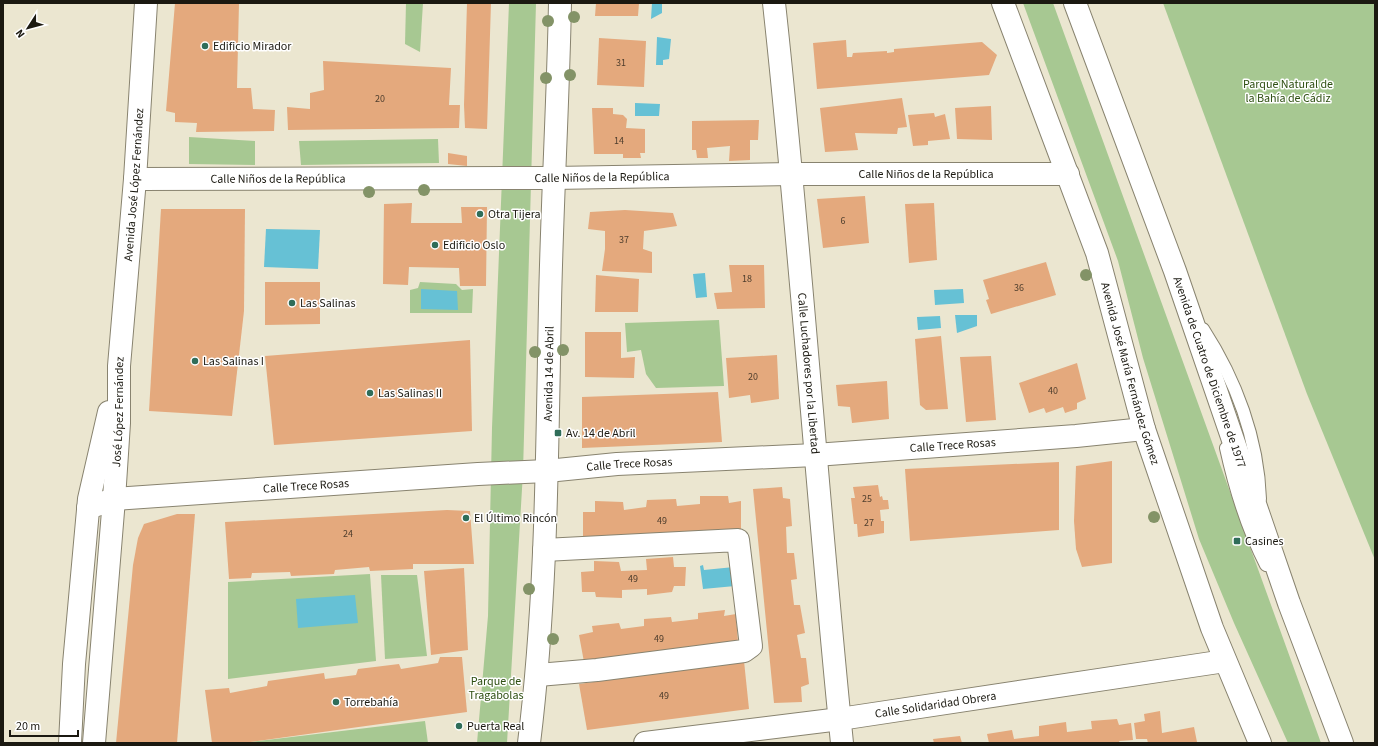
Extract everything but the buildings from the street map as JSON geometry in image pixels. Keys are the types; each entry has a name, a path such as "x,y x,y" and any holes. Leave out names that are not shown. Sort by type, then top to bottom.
{"street":[{"name":"Avenida José López Fernández","path":"119,366 135,179 146,3"},
{"name":"Avenida 14 de Abril","path":"529,743 538,675 544,550 553,178 560,3"},
{"name":"Calle Luchadores por la Libertad","path":"774,3 792,174 815,455 842,743"},
{"name":"Avenida José María Fernández Gómez","path":"1003,3 1097,253 1144,429 1225,660 1260,743"},
{"name":"Avenida de Cuatro de Diciembre de 1977","path":"1075,3 1187,304 1289,603 1342,743"},
{"name":"Calle Niños de la República","path":"135,179 553,178 792,174 1068,174"},
{"name":"José López Fernández","path":"94,743 114,499 119,423 119,366"},
{"name":"José López Fernández","path":"70,743 74,664 88,508 119,366"},
{"name":"Calle Trece Rosas","path":"88,508 114,499 478,474 547,471 617,464 815,455 1076,436 1144,429"},
{"path":"538,675 591,671 744,651 751,646 738,540 544,550"},
{"name":"Calle Solidaridad Obrera","path":"645,743 840,718 1225,660"}],"lane":[{"path":"1187,304 1208,337 1237,393 1251,433 1259,472 1261,520"},
{"path":"1219,398 1226,449 1235,487 1266,564 1289,603"}],"green space":[{"path":"406,3 423,3 420,52 405,44"},
{"name":"Parque de Tragabolas","path":"509,3 536,3 523,472 507,743 477,743 488,616 492,428"},
{"path":"1023,3 1053,3 1321,743 1288,743 1234,623 1199,539 1143,358 1118,261"},
{"name":"Parque Natural de la Bahía de Cádiz","path":"1163,3 1375,3 1375,560 1307,394"},
{"path":"189,137 255,141 255,165 189,164"},
{"path":"438,139 439,163 301,165 299,141"},
{"path":"420,282 456,284 462,290 473,289 472,313 410,313 410,290 418,288"},
{"path":"719,320 724,386 656,388 646,374 641,350 627,352 625,323"},
{"path":"370,574 376,661 228,679 228,582"},
{"path":"381,575 417,575 427,656 385,659"},
{"path":"425,721 428,743 241,743"}],"water":[{"path":"652,3 662,3 662,13 651,19"},
{"path":"657,37 671,39 669,59 663,60 663,65 656,65"},
{"path":"635,103 660,104 659,116 635,116"},
{"path":"266,229 320,230 318,269 264,267"},
{"path":"705,273 707,297 696,298 693,274"},
{"path":"421,289 457,291 458,310 421,309"},
{"path":"963,289 964,303 935,305 934,290"},
{"path":"955,315 977,315 977,326 957,333"},
{"path":"940,316 941,328 918,330 917,317"},
{"path":"703,565 704,570 734,567 735,586 703,589 700,566"},
{"path":"355,595 358,623 298,628 296,599"}],"place":[{"name":"Edificio Mirador","path":"205,46"},
{"name":"Otra Tijera","path":"480,214"},
{"name":"Edificio Oslo","path":"435,245"},
{"name":"Las Salinas","path":"292,303"},
{"name":"Las Salinas I","path":"195,361"},
{"name":"Las Salinas II","path":"370,393"},
{"name":"Av. 14 de Abril","path":"558,433"},
{"name":"El Último Rincón","path":"466,518"},
{"name":"Casines","path":"1237,541"},
{"name":"Torrebahía","path":"336,702"},
{"name":"Puerta Real","path":"459,726"}]}
